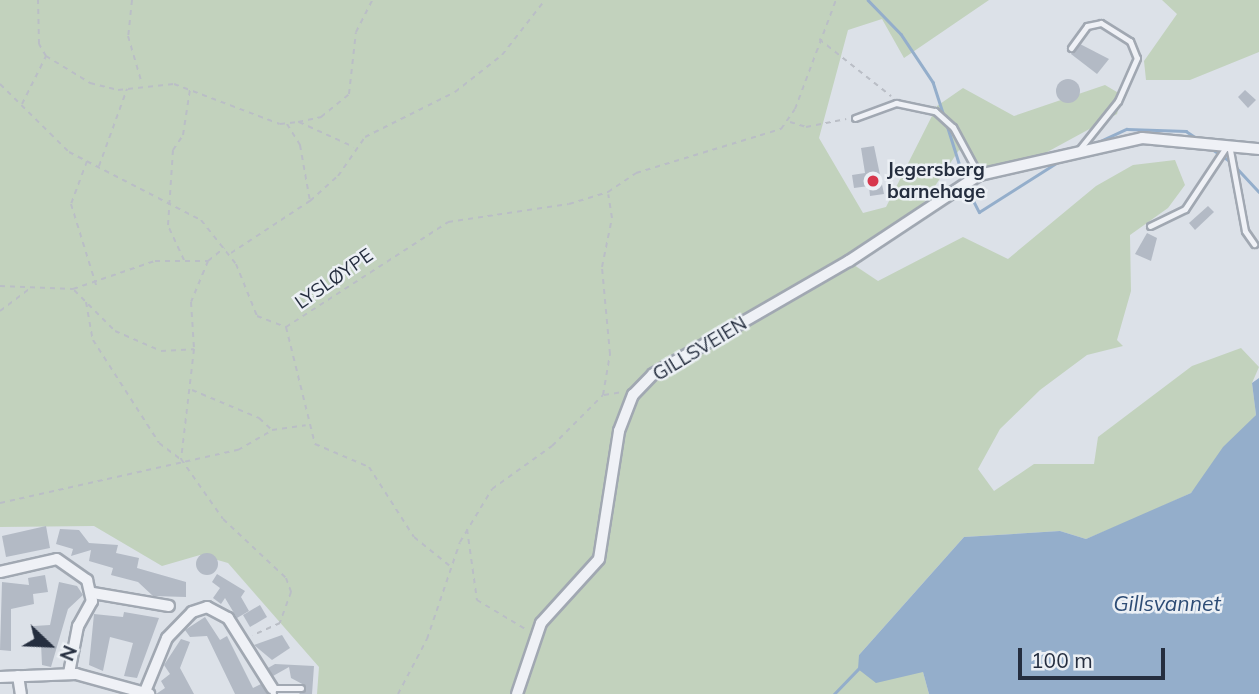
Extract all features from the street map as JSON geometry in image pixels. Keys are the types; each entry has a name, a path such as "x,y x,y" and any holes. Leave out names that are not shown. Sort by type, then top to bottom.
{"street":[{"name":"GILLSVEIEN","path":"517,694 535,634 599,559 619,430 634,395 669,364 849,261 979,175 1078,151 1156,137 1227,150 1259,149"},
{"path":"0,572 32,561 64,560 93,593 169,606"},
{"path":"69,673 78,626 93,593"},
{"path":"0,677 69,673 148,692 161,646 192,612 215,608 242,640 272,691"},
{"path":"18,676 21,694"}],"lane":[{"path":"1071,48 1087,26 1101,23 1126,37 1137,58 1118,101 1078,151"},
{"path":"855,118 895,103 946,117 979,175"},
{"path":"1150,226 1185,209 1227,150"},
{"path":"1227,150 1245,231 1254,244"},
{"path":"272,691 302,688"}],"path":[{"path":"38,0 39,44 46,56 90,83 128,88 143,85 190,88 287,123 321,117 349,94 356,32 372,0"},
{"path":"132,0 128,36 143,85"},
{"path":"230,254 310,201 338,176 354,146 455,92 522,36 545,0"},
{"path":"836,0 818,38 789,122 806,127 855,118"},
{"path":"818,38 895,103"},
{"path":"21,105 46,56"},
{"name":"LYSLØYPE","path":"0,85 62,147 201,220 230,254 257,316 286,327 448,222 550,209 608,192 636,173 789,122"},
{"path":"99,166 128,88"},
{"path":"186,262 168,225 173,150 183,135 190,88"},
{"path":"298,122 354,146"},
{"path":"287,123 300,145 310,201"},
{"path":"87,160 71,204 96,285"},
{"path":"398,694 427,639 451,566 467,528 498,481 552,446 603,395 610,364 602,267 612,218 608,192"},
{"path":"180,459 194,349 191,302 208,261 225,247"},
{"path":"0,286 73,289 96,285 112,273 155,261 208,261"},
{"path":"0,311 32,288"},
{"path":"73,289 115,331 161,351 194,349"},
{"path":"86,302 99,351 159,443 180,459 223,519 286,578 291,592 280,623 242,640"},
{"path":"286,327 306,425 315,444 381,479 388,501 414,537 451,566"},
{"path":"191,389 259,418 272,430"},
{"path":"603,395 634,395"},
{"path":"0,503 112,482 180,459 238,450 272,430 306,425"},
{"path":"467,528 477,600 535,634"}],"green space":[{"path":"0,0 989,0 904,58 882,19 848,30 819,138 863,213 886,207 937,106 963,88 1014,116 1105,85 1122,95 1117,114 1016,169 982,167 959,150 917,213 870,243 854,265 878,281 963,237 1008,259 1096,186 1133,165 1175,160 1185,185 1168,208 1130,235 1131,291 1117,340 1123,346 1087,355 1040,390 1000,429 978,469 994,491 1034,464 1094,464 1098,437 1192,366 1241,348 1259,367 1252,383 1256,415 1191,493 1139,517 1086,539 1060,531 964,537 859,655 923,672 929,694 317,694 319,667 228,563 200,555 162,566 94,526 0,527"},
{"path":"1162,0 1259,0 1259,52 1190,80 1146,80 1144,61 1177,14"}],"water":[{"name":"Gillsvannet","path":"1259,378 1259,694 929,694 923,672 876,683 858,669 859,655 964,537 1060,531 1086,539 1191,493 1223,447 1256,415 1252,383"}],"building":[{"path":"1080,44 1109,59 1097,74 1071,54"},
{"path":"1068,79 1076,83 1080,91 1076,99 1068,103 1060,99 1056,91 1060,83"},
{"path":"1245,90 1256,100 1248,108 1238,97"},
{"path":"874,146 884,194 870,196 869,186 854,188 852,175 865,173 861,148"},
{"path":"1208,206 1214,212 1195,230 1189,223"},
{"path":"1147,233 1157,238 1151,261 1135,254"},
{"path":"46,526 50,548 6,557 2,536"},
{"path":"60,529 79,530 89,543 118,545 116,553 139,558 137,568 186,582 186,597 153,596 138,582 111,575 113,568 89,561 91,550 71,556 73,549 56,544"},
{"path":"207,553 215,556 218,564 215,572 207,575 199,572 196,564 199,556"},
{"path":"217,574 245,591 241,597 249,611 237,618 225,598 221,604 213,598 220,588 212,582"},
{"path":"45,575 48,592 33,594 34,604 11,609 11,651 0,650 2,582 29,585 28,578"},
{"path":"59,582 77,586 83,595 68,609 51,667 42,665 41,643 32,633 34,626 50,625"},
{"path":"260,605 267,617 250,627 243,615"},
{"path":"124,612 159,618 137,678 124,676 133,643 110,637 103,671 89,665 94,614 123,617"},
{"path":"205,617 220,640 227,636 253,688 261,684 268,694 235,694 207,636 190,637 185,630"},
{"path":"282,635 290,648 272,660 254,645"},
{"path":"181,639 190,642 180,668 194,694 156,694 165,688 161,681 170,674 164,665"},
{"path":"275,664 314,666 312,694 299,694 306,686 291,678 289,667 273,676 268,668"}],"waterway":[{"path":"868,0 901,34 933,82 945,118"},
{"path":"947,125 965,182"},
{"path":"1092,145 1127,129 1186,131 1198,139"},
{"path":"1212,149 1230,161"},
{"path":"967,188 979,212 1061,160"},
{"path":"1235,166 1259,192"},
{"path":"834,694 858,669"}],"place":[{"name":"Jegersberg barnehage","path":"873,181"}]}
